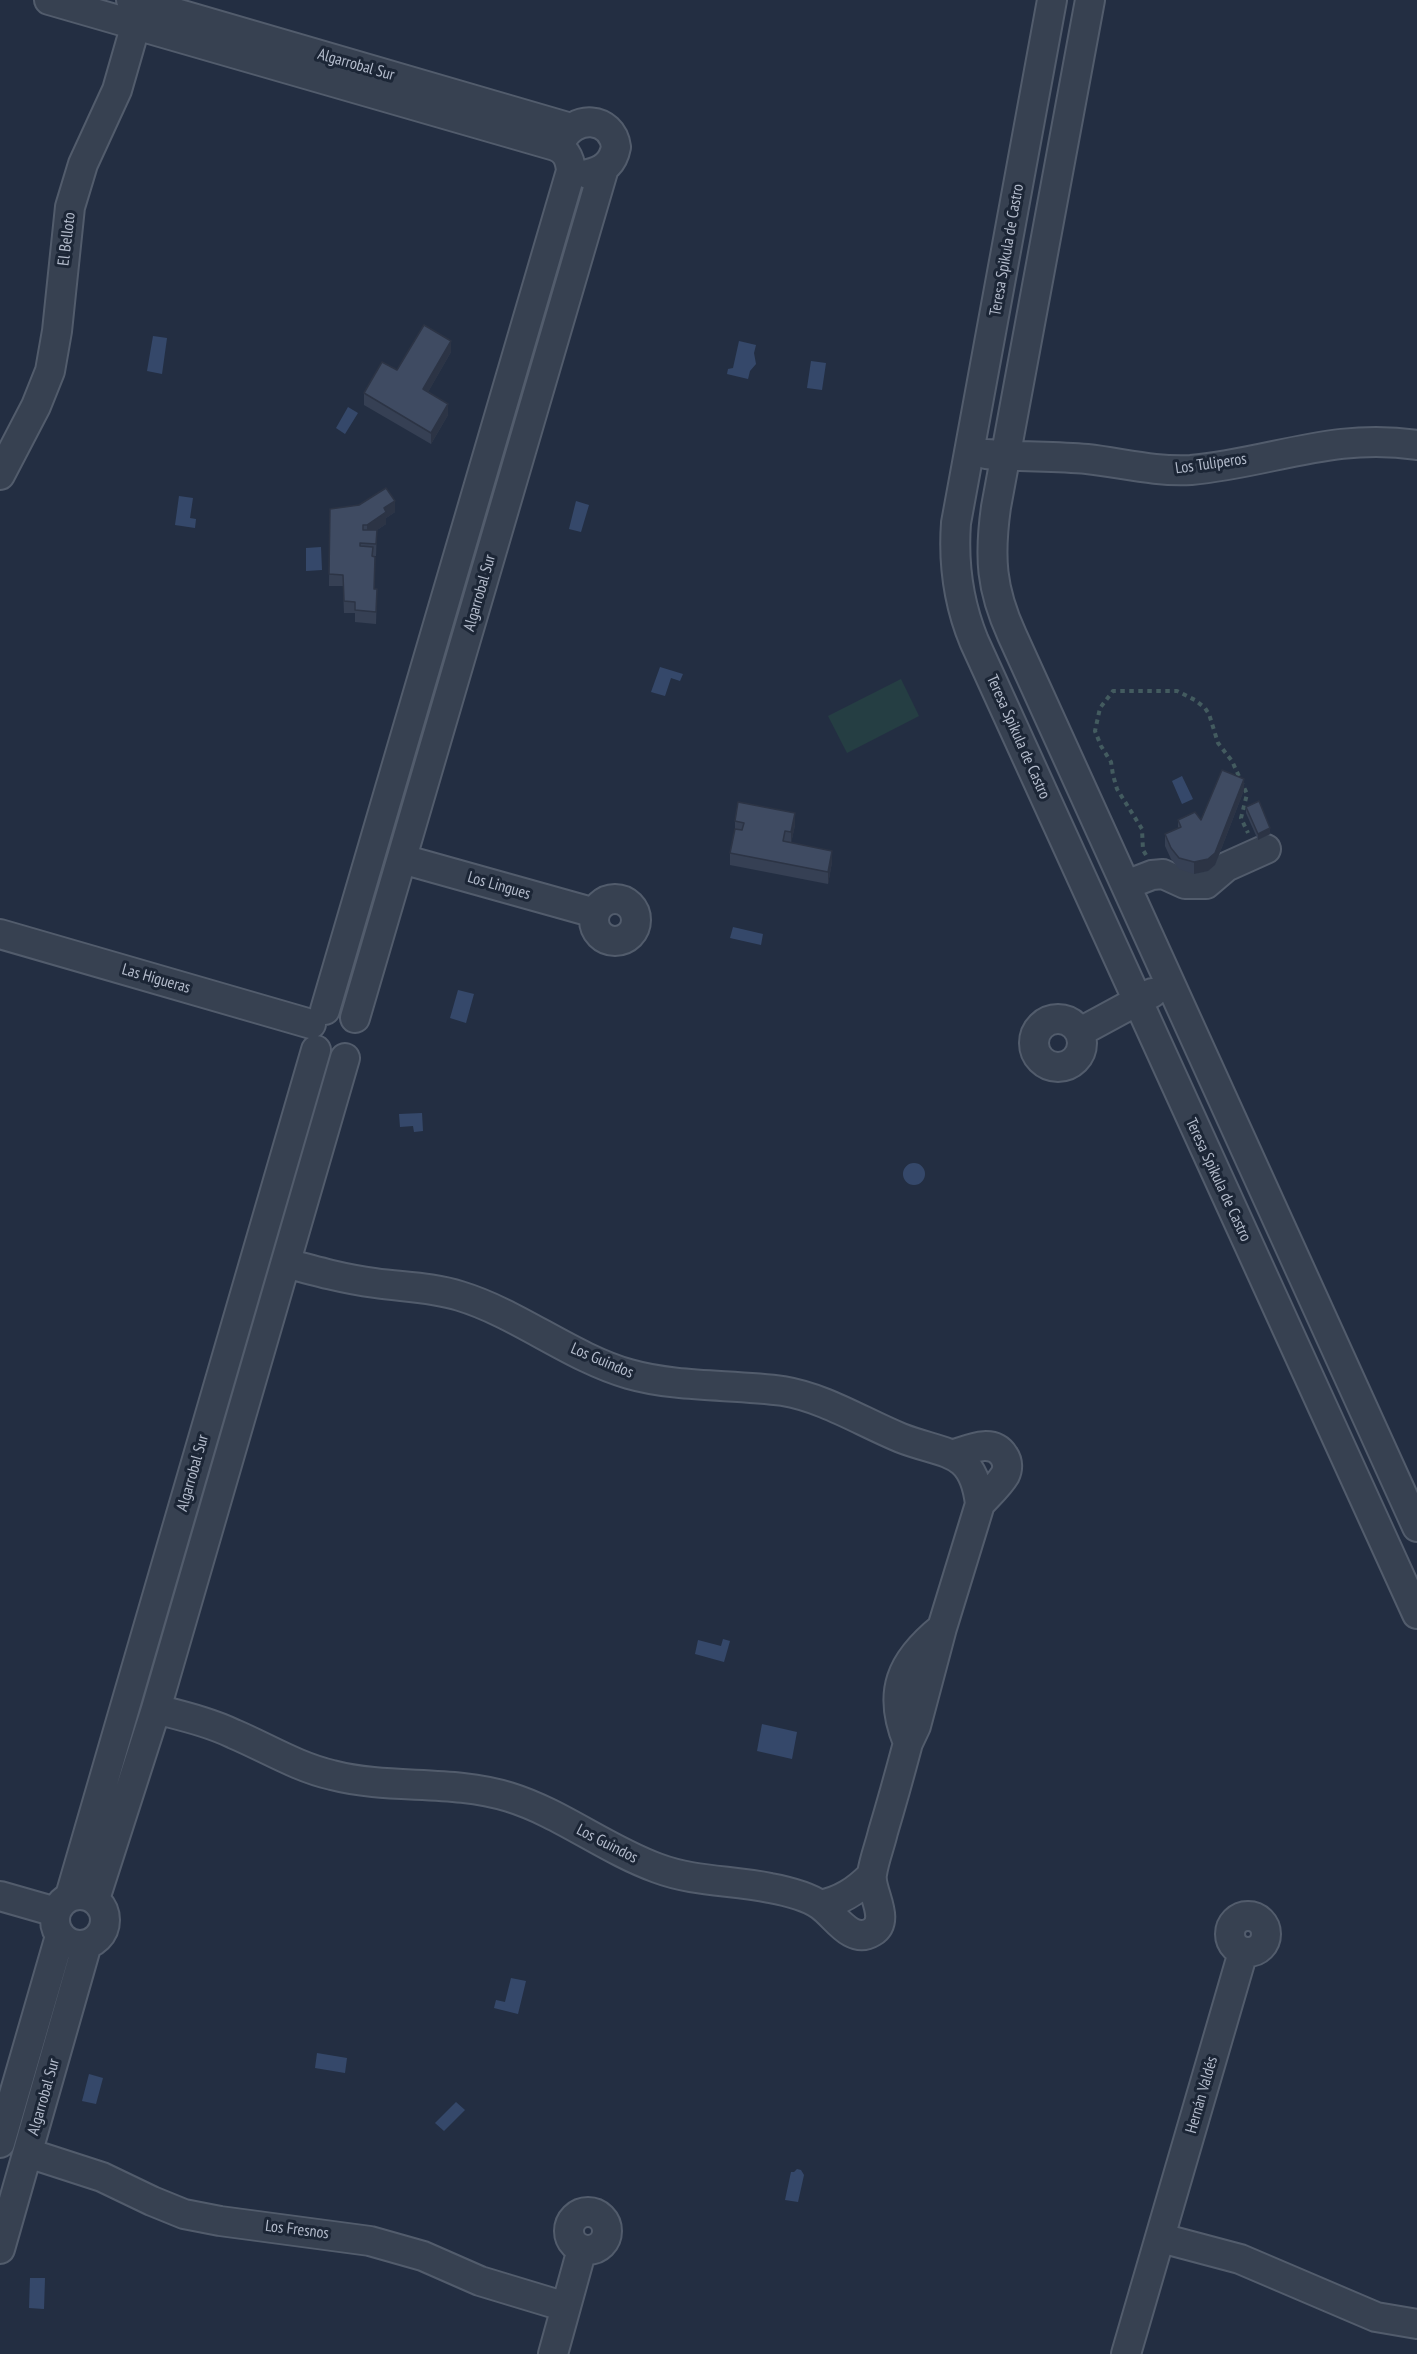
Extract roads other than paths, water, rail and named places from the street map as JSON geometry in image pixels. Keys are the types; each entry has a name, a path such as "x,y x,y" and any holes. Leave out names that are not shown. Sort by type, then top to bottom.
{"street":[{"name":"Algarrobal Sur","path":"49,0 139,6 567,149 589,174 604,168"},
{"name":"Teresa Spikula de Castro","path":"1052,0 954,545 956,577 962,606 974,641 1136,1000 1417,1614"},
{"path":"1090,0 1005,456 991,540 992,576 1012,635 1417,1527"},
{"name":"El Belloto","path":"0,475 36,406 50,372 57,331 70,207 83,164 117,90 139,6"},
{"name":"Algarrobal Sur","path":"0,2143 74,1918 317,1028 567,149 583,122 590,122 602,126 611,133 615,142 615,152 604,168 355,1018"},
{"name":"Los Tuliperos","path":"969,452 1005,456 1075,458 1173,470 1211,467 1347,442 1386,441 1417,445"},
{"path":"1126,885 1163,874 1185,884 1206,884 1226,867 1262,851"},
{"name":"Los Lingues","path":"402,859 595,913"},
{"name":"Las Higueras","path":"0,934 317,1028"},
{"path":"1080,1032 1136,1000 1170,984"},
{"path":"338,1009 345,1010 355,1018 360,1037 355,1049 345,1058 329,1059 317,1028 338,1009"},
{"name":"Algarrobal Sur","path":"0,2249 28,2153 74,1918 156,1709 345,1058"},
{"name":"Los Guindos","path":"156,1709 232,1733 300,1765 334,1776 444,1786 507,1797 539,1809 656,1868 691,1878 770,1888 820,1905 850,1931 861,1935 872,1933 880,1919 871,1876 908,1743 899,1712 899,1695 905,1668 919,1648 942,1628 980,1504 1005,1474 1007,1464 1005,1458 994,1448 987,1446 955,1454 900,1437 807,1397 784,1392 664,1380 630,1374 604,1365 462,1296 428,1289 341,1278 286,1263"},
{"path":"1332,1427 1365,1413"},
{"path":"955,1454 972,1476 980,1504"},
{"path":"820,1905 834,1902 848,1895 871,1876"},
{"path":"0,1896 74,1918"},
{"name":"Hernán Valdés","path":"1126,2354 1243,1952"},
{"name":"Los Fresnos","path":"28,2153 102,2177 184,2214 370,2241 423,2256 480,2281 566,2307"},
{"path":"1161,2238 1240,2259 1376,2317 1417,2324"},
{"path":"553,2354 582,2249"}],"water":[{"path":"153,336 167,338 162,374 147,371"},
{"path":"739,341 756,345 754,353 756,364 750,371 748,379 727,374 728,369 733,368"},
{"path":"811,361 826,363 822,390 807,388"},
{"path":"348,407 358,413 345,434 336,428"},
{"path":"179,496 193,498 190,518 196,519 195,528 175,525"},
{"path":"576,501 589,505 581,532 569,529"},
{"path":"321,547 322,570 306,571 306,548"},
{"path":"660,667 683,674 680,681 671,678 665,696 651,692"},
{"path":"1182,776 1193,799 1182,804 1172,781"},
{"path":"733,927 763,934 761,945 730,938"},
{"path":"458,990 474,994 466,1023 450,1018"},
{"path":"422,1113 423,1131 414,1132 413,1126 400,1127 399,1114"},
{"path":"914,1163 922,1166 925,1174 922,1182 914,1185 906,1182 903,1174 906,1166"},
{"path":"723,1639 730,1641 724,1662 695,1654 698,1640 721,1646"},
{"path":"762,1724 797,1732 792,1759 757,1751"},
{"path":"511,1978 526,1981 518,2014 494,2008 496,2000 505,2002"},
{"path":"317,2053 347,2058 345,2073 315,2068"},
{"path":"89,2074 103,2078 96,2104 82,2101"},
{"path":"456,2102 465,2110 444,2131 435,2123"},
{"path":"801,2170 804,2175 798,2202 785,2200 791,2172"},
{"path":"30,2278 45,2278 44,2309 29,2308"}]}
